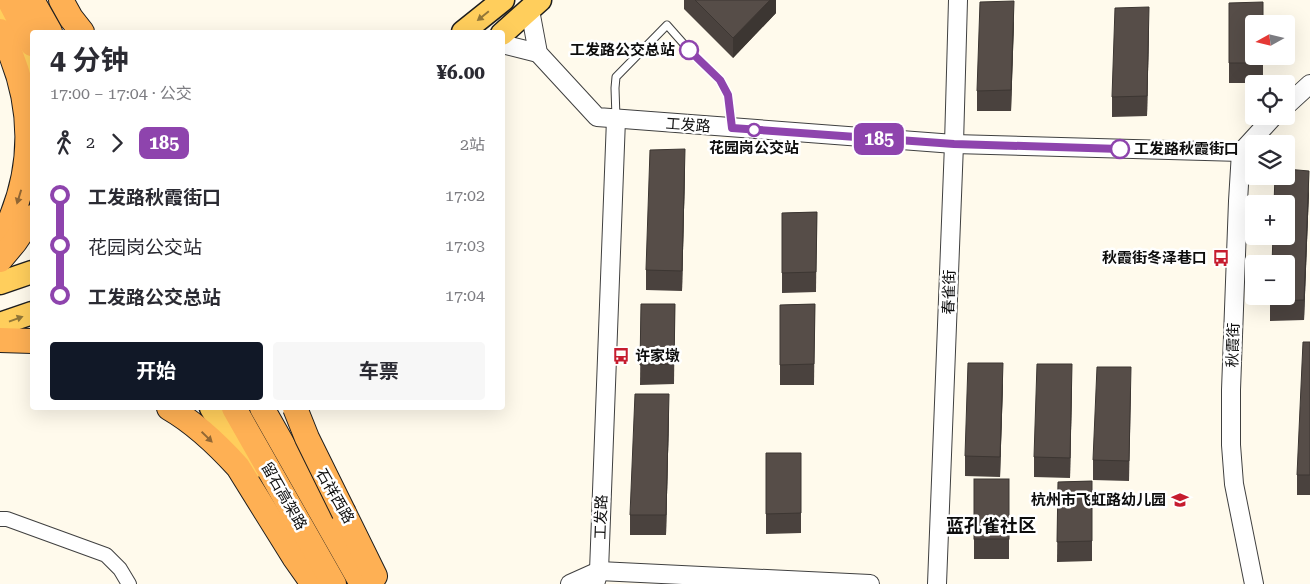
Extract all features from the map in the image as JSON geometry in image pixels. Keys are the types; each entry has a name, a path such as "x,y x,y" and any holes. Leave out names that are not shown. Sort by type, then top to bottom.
{"highway":[{"path":"9,0 30,40"},
{"path":"32,0 47,30"},
{"path":"61,0 80,30"},
{"path":"0,31 14,62 26,106 28,126 23,184 16,207 0,241"},
{"path":"0,260 30,220"},
{"path":"172,410 196,426 238,467 294,557 314,584"},
{"name":"留石高架路","path":"235,410 334,584"},
{"name":"留石高架路","path":"262,410 361,584"},
{"path":"296,410 307,438 379,584"}],"main road":[{"path":"15,0 33,30"},
{"path":"28,0 47,30"},
{"path":"69,0 87,30"},
{"path":"466,30 503,0"},
{"path":"505,31 535,5"},
{"path":"0,18 30,77"},
{"path":"0,283 30,273"},
{"path":"16,338 30,316"},
{"path":"212,410 314,584"},
{"path":"245,410 361,584"},
{"path":"262,410 294,483 343,584"},
{"name":"石祥西路","path":"289,410 312,455 385,584"}],"street":[{"name":"春雀街","path":"937,584 958,0"},
{"path":"505,45 538,53 535,5"},
{"name":"工发路","path":"538,53 597,117 954,144 1240,152"},
{"path":"1295,98 1310,84"},
{"name":"工发路","path":"597,577 616,119"},
{"path":"1240,152 1266,125"},
{"name":"秋霞街","path":"1240,152 1231,390 1231,445 1234,484 1254,584"},
{"path":"0,519 7,519 106,555 120,569 129,584"},
{"path":"570,584 597,577 870,584"}],"lane":[{"path":"616,119 616,77 667,25 720,80 728,95 732,128"}],"building":[{"path":"695,0 770,0 733,38"},
{"path":"1014,1 1011,90 977,91 980,2"},
{"path":"1263,2 1263,15 1245,15 1245,63 1229,63 1229,3"},
{"path":"1149,7 1147,96 1112,97 1115,8"},
{"path":"685,149 682,271 646,270 650,150"},
{"path":"1295,170 1309,171 1304,300 1295,300 1295,255 1272,255 1273,245 1295,245 1295,195 1274,195 1275,185 1295,185"},
{"path":"817,212 816,272 782,273 782,213"},
{"path":"641,304 675,304 674,364 640,365"},
{"path":"815,304 814,364 780,365 780,305"},
{"path":"1303,342 1310,342 1310,475 1297,475"},
{"path":"968,363 1003,363 1000,457 965,456"},
{"path":"1037,364 1072,364 1070,458 1034,457"},
{"path":"1097,367 1131,367 1129,461 1093,460"},
{"path":"635,394 669,394 666,515 630,515"},
{"path":"766,453 801,453 801,513 766,514"},
{"path":"974,479 1009,479 1009,539 974,539"},
{"path":"1092,481 1092,541 1057,542 1058,482"}],"bus line":[{"name":"185","path":"689,50 720,80 728,95 732,128 954,144 1120,149"}],"place":[{"name":"工发路公交总站","path":"689,50"},
{"name":"花园岗公交站","path":"754,130"},
{"name":"工发路秋霞街口","path":"1120,149"},
{"name":"秋霞街冬泽巷口","path":"1221,258"},
{"name":"许家墩","path":"621,356"},
{"name":"杭州市飞虹路幼儿园","path":"1180,500"}],"district":[{"name":"蓝孔雀社区","path":"991,525"}]}
